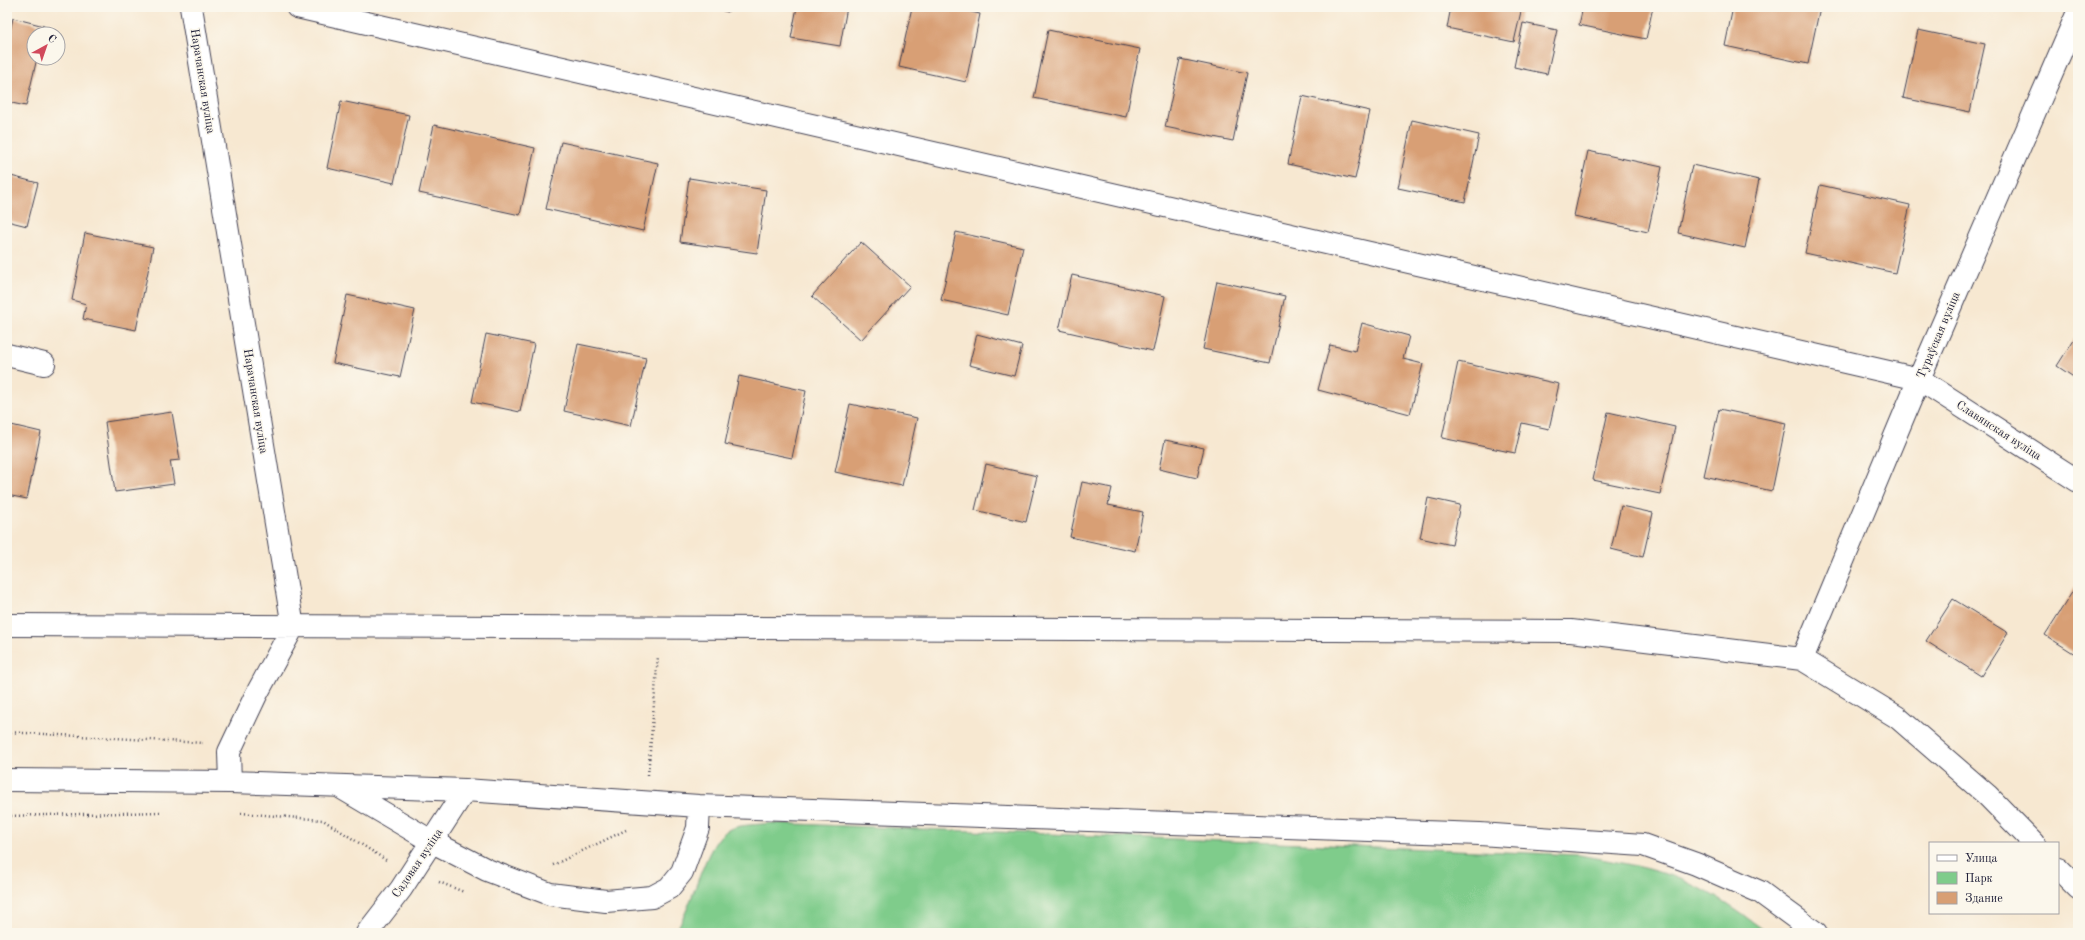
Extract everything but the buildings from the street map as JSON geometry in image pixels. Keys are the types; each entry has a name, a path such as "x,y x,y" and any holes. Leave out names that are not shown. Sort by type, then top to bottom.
{"street":[{"name":"Нарачанская вуліца","path":"191,7 293,627"},
{"path":"297,7 1919,379"},
{"name":"Тураўская вуліца","path":"1802,659 1919,379 2078,12"},
{"path":"7,355 44,364"},
{"name":"Славянская вуліца","path":"1919,379 2078,482"},
{"path":"7,625 1571,631 1802,659 1897,717 1987,795 2033,842"},
{"path":"230,782 229,752 256,695 293,627"},
{"path":"7,780 230,782 338,787 465,790 699,806 1480,834 1643,845 1696,864 1760,892 1816,933"},
{"path":"338,787 431,841 488,870 550,894 606,901 652,897 669,888 682,872 698,828 699,806"},
{"name":"Садовая вуліца","path":"367,933 412,872 465,790"},
{"path":"2059,869 2078,888"}],"path":[{"path":"647,783 660,628"},
{"path":"7,732 204,744"},
{"path":"7,816 165,812"},
{"path":"234,812 324,820 391,863 465,892"},
{"path":"550,894 553,864 630,828"}],"green space":[{"path":"770,823 1580,855 1647,868 1685,881 1718,898 1768,933 674,933 688,908 706,860 713,846 721,836 735,827"}]}
